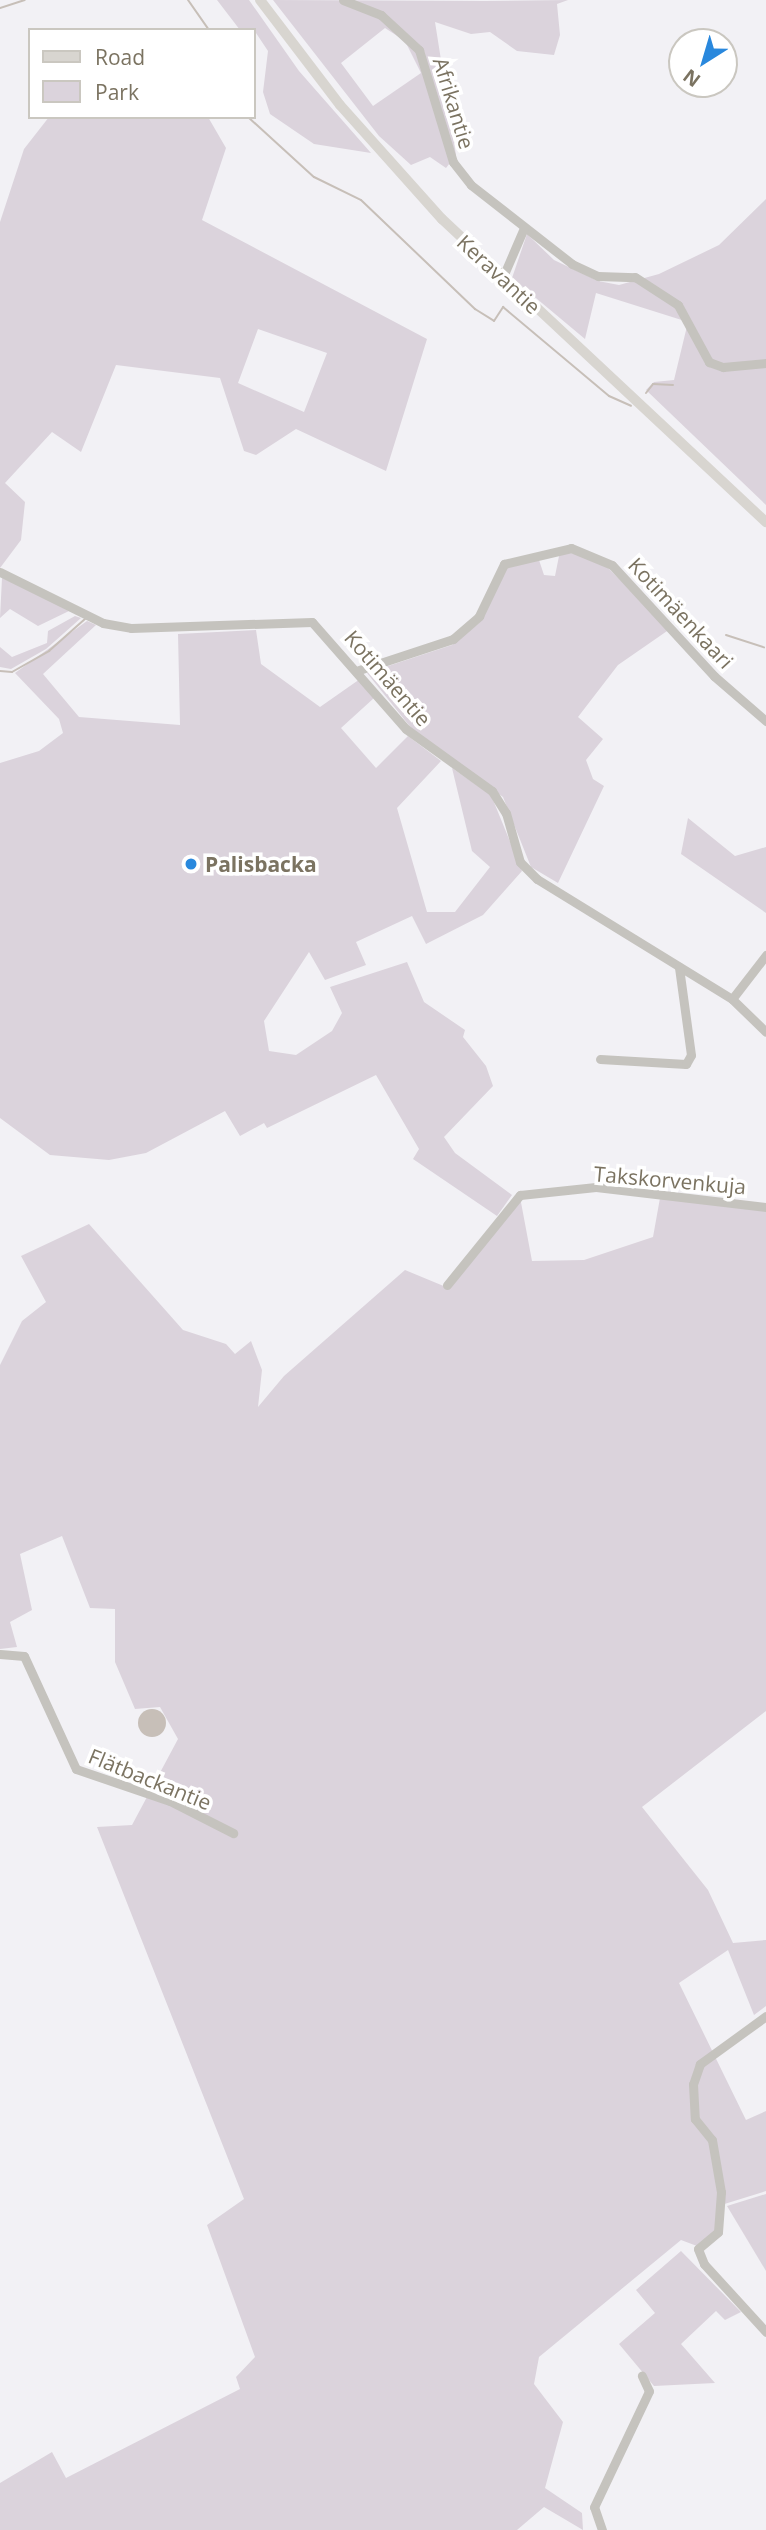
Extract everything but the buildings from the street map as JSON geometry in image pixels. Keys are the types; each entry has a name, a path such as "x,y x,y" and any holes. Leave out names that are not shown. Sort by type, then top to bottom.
{"main road":[{"name":"Keravantie","path":"260,0 372,144 502,279 766,523"}],"street":[{"name":"Afrikantie","path":"343,0 381,15 410,39 431,80 457,170 524,228 572,264 598,276 635,278 678,305 709,362 723,367 766,363"},
{"path":"502,279 524,228"},
{"name":"Kotimäenkaari","path":"359,670 453,639 479,616 504,564 571,548 612,565 714,676 766,721"},
{"name":"Kotimäentie","path":"0,572 103,623 131,628 313,622 359,670 418,741 492,791 527,871 732,999 766,1032"},
{"path":"732,999 766,955"},
{"path":"600,1059 686,1064 691,1055 676,977 680,967"},
{"name":"Takskorvenkuja","path":"447,1285 520,1195 596,1187 766,1207"},
{"name":"Flätbackantie","path":"0,1654 24,1656 76,1769 170,1801 233,1833"},
{"path":"766,2017 699,2064 693,2084 695,2119 712,2140 721,2192 718,2232 698,2249 704,2264 766,2332"},
{"path":"602,2530 594,2507 649,2391 642,2376"}],"green space":[{"path":"217,0 249,0 299,71 371,153 314,144 270,114 263,92 268,51 256,33 256,28 238,28"},
{"path":"273,0 568,0 557,4 560,35 554,55 517,51 490,32 471,34 435,22 456,155 446,168 430,157 411,165 379,136","holes":["385,28 405,41 421,73 373,106 341,63"]},
{"path":"47,119 209,119 226,148 202,220 427,339 386,471 296,429 256,455 244,451 220,378 116,365 81,452 52,432 5,483 25,502 21,540 0,568 0,222 24,149","holes":["258,329 327,353 304,412 238,383"]},
{"path":"766,199 766,505 646,390 654,382 674,380 688,322 596,293 585,339 512,278 527,234 554,260 598,281 619,285 659,274 719,245"},
{"path":"560,551 599,559 670,629 618,665 578,717 603,739 586,760 593,779 604,786 558,883 531,867 503,797 412,729 367,673 452,645 479,623 507,567 538,557 544,575 555,576"},
{"path":"2,578 69,611 38,626 10,609 0,618"},
{"path":"75,616 81,618 46,649 11,669 0,667 0,647 12,657 47,643 48,631"},
{"path":"87,621 96,625 43,674 79,717 180,725 178,634 256,630 261,664 320,707 360,679 374,698 341,728 376,768 408,736 441,761 397,808 427,912 455,912 490,867 472,851 452,768 491,795 522,871 483,915 426,944 412,916 356,942 366,965 325,980 309,952 264,1021 269,1051 296,1055 332,1031 342,1013 330,987 407,962 424,1002 465,1030 463,1037 486,1066 493,1086 444,1137 455,1153 512,1195 497,1216 413,1159 419,1149 376,1075 267,1128 264,1123 240,1136 225,1111 146,1153 109,1160 50,1155 0,1118 0,763 39,751 63,733 59,719 15,673"},
{"path":"688,818 735,856 766,847 766,913 681,854"},
{"path":"520,1197 532,1261 584,1260 653,1237 660,1198 766,1210 766,1711 642,1807 708,1890 733,1943 766,1940 766,2006 754,2015 728,1950 679,1983 746,2120 766,2111 766,2191 718,2206 716,2230 697,2246 681,2240 539,2357 534,2384 563,2422 545,2488 582,2513 583,2530 544,2507 517,2530 0,2530 0,2483 52,2452 66,2478 240,2389 236,2377 255,2357 207,2225 244,2199 97,1827 132,1825 178,1739 160,1707 135,1709 115,1662 115,1609 90,1608 62,1536 20,1554 32,1610 10,1622 17,1647 0,1649 0,1365 22,1321 46,1302 21,1256 89,1224 183,1330 226,1344 235,1354 251,1341 262,1370 258,1407 284,1376 405,1270 446,1287 460,1276"},
{"path":"766,2194 766,2271 727,2206"},
{"path":"681,2251 741,2312 725,2320 716,2311 681,2344 715,2383 654,2386 619,2344 655,2313 636,2290"}],"shaded area":[{"path":"152,1709 162,1713 166,1723 162,1733 152,1737 142,1733 138,1723 142,1713"}],"waterway":[{"path":"0,8 25,0"},
{"path":"188,0 208,28"},
{"path":"250,119 314,177 361,200 475,309 494,321 503,307 609,396 631,406"},
{"path":"646,393 653,384 673,385"},
{"path":"0,671 12,672 49,651 86,618"},
{"path":"726,635 764,647"}],"place":[{"name":"Palisbacka","path":"191,864"}]}
